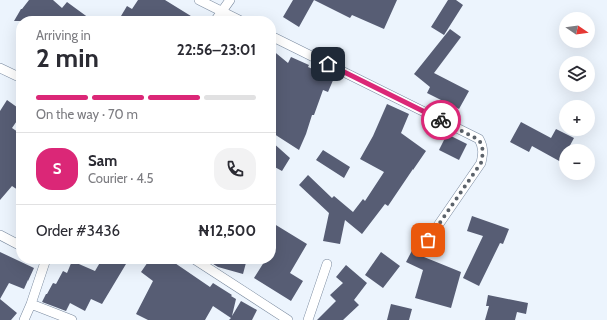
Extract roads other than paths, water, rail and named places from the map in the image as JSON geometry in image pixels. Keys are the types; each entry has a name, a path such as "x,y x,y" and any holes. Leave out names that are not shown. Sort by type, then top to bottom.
{"street":[{"path":"199,0 232,16"},
{"path":"218,16 230,0"},
{"path":"276,38 479,140 482,145 483,153 481,163 428,240"},
{"path":"0,68 16,76"},
{"path":"0,235 16,243"},
{"path":"24,320 44,264"},
{"path":"202,264 288,320"},
{"path":"308,320 327,264"},
{"path":"31,304 72,320"}]}
